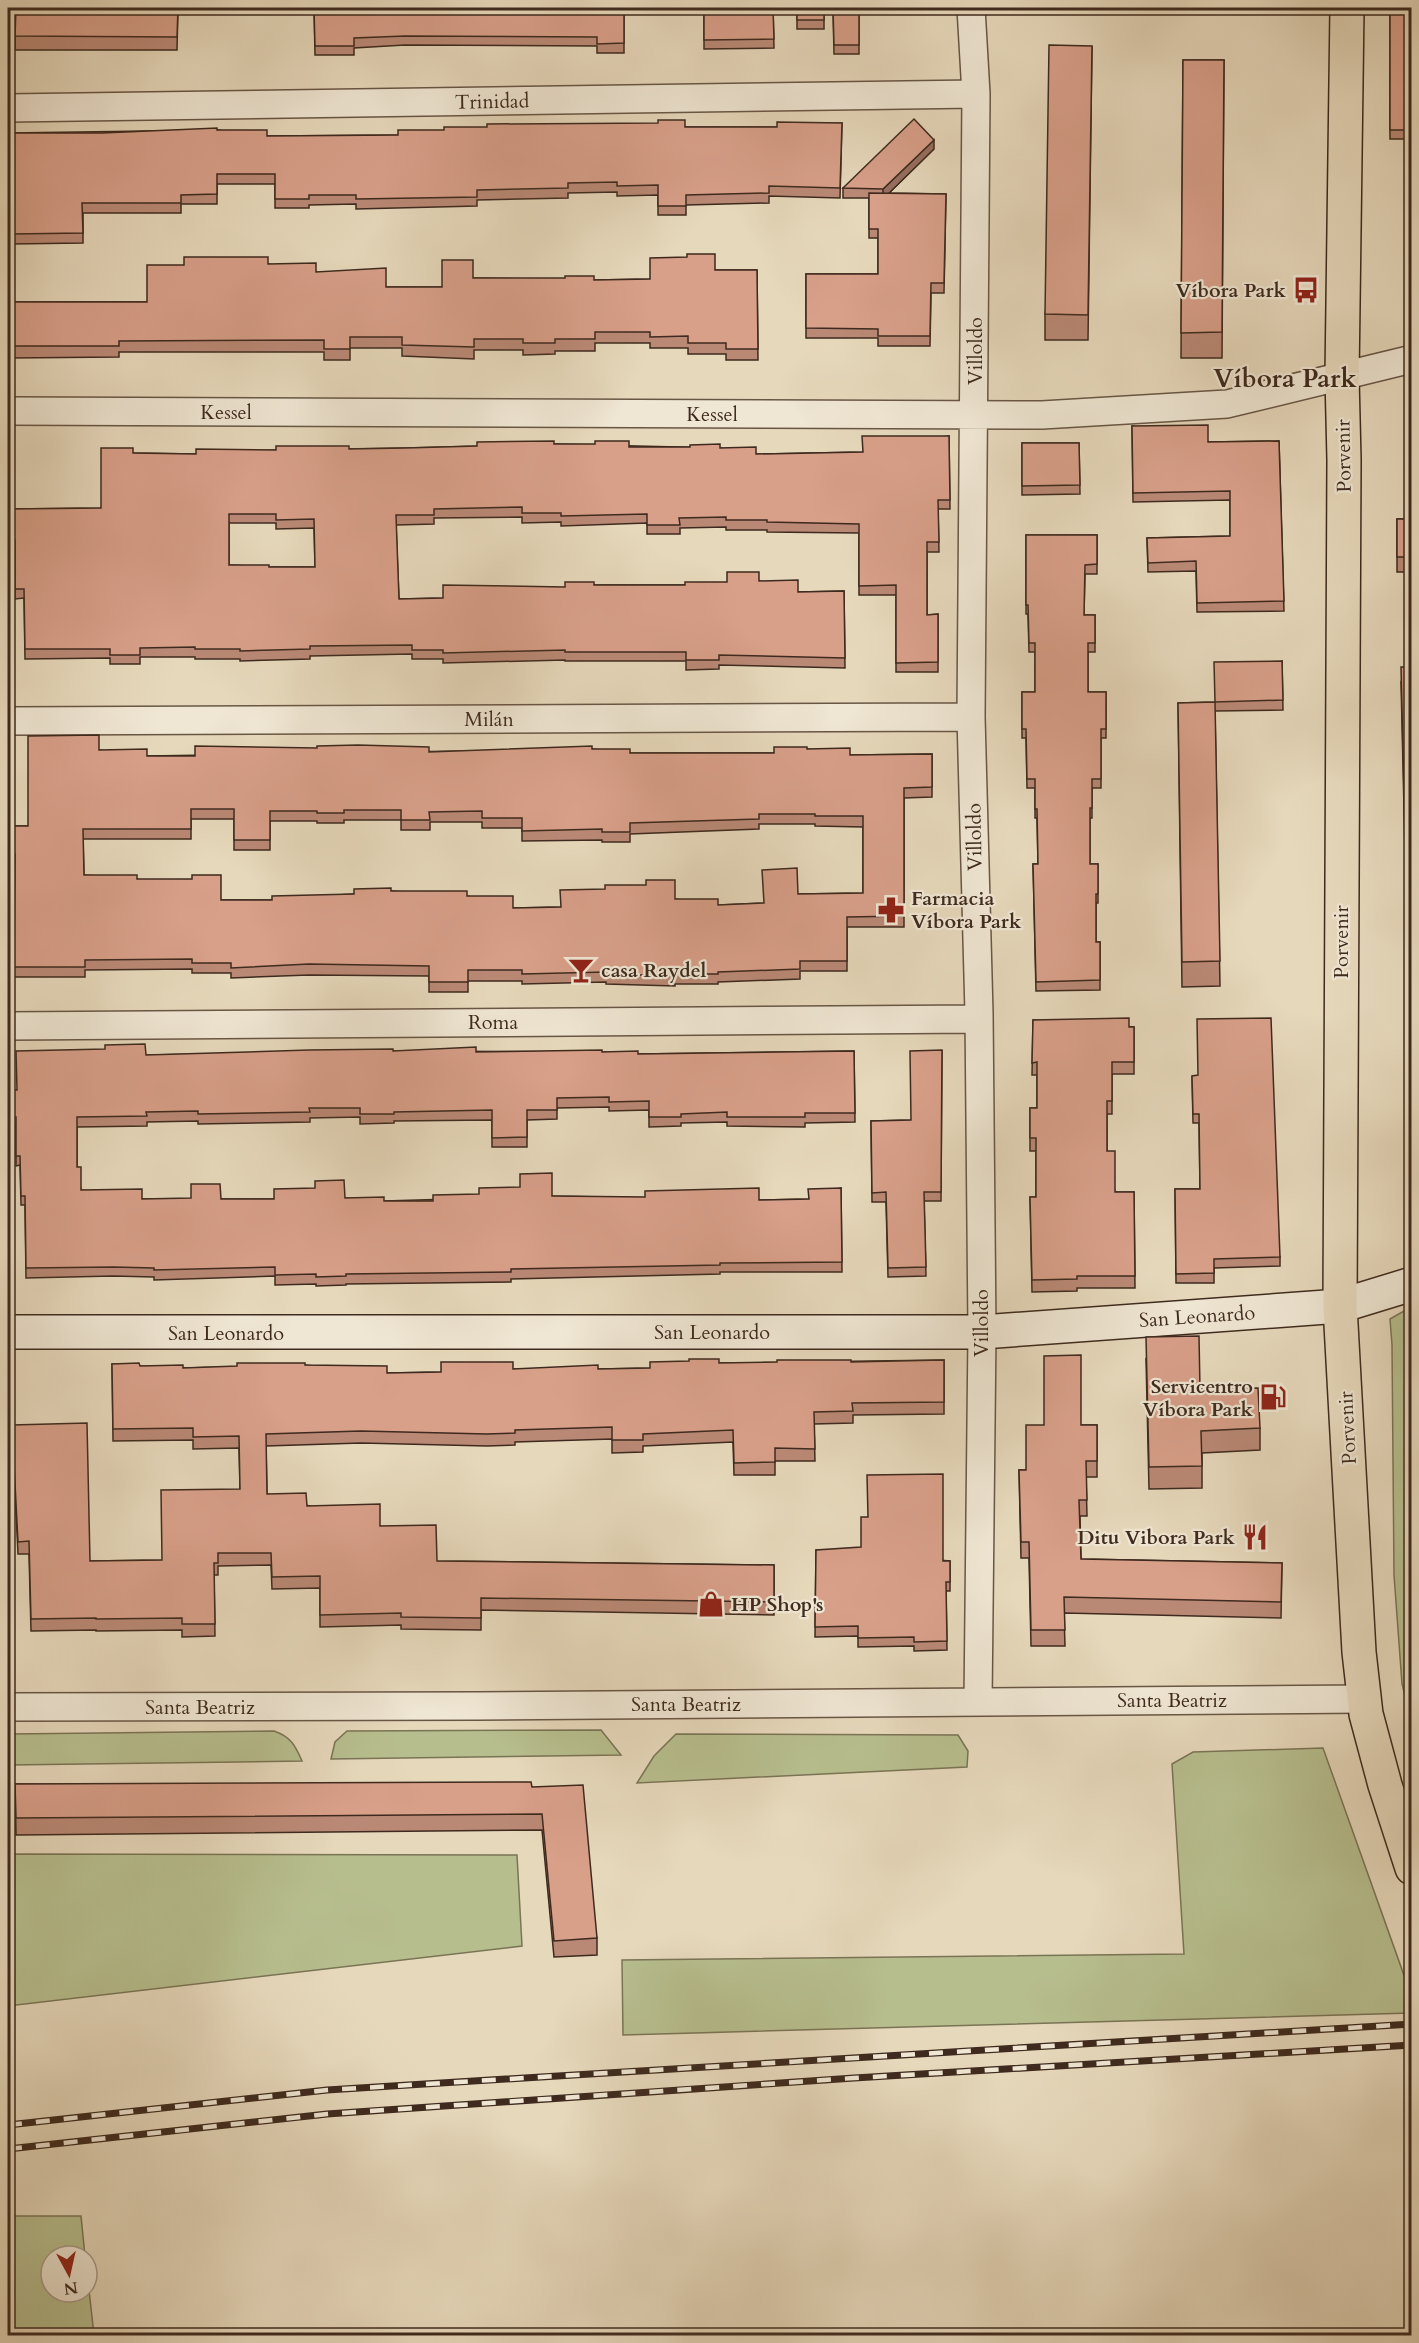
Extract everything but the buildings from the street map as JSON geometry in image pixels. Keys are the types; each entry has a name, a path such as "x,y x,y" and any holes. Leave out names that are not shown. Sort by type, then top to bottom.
{"main road":[{"name":"Porvenir","path":"1347,8 1342,377 1344,472 1340,1306 1359,1652 1366,1714 1385,1785 1412,1869"}],"street":[{"name":"Villoldo","path":"971,8 976,94 971,717 979,1019 982,1332 978,1702"},
{"name":"Trinidad","path":"8,108 976,94"},
{"name":"Kessel","path":"8,411 975,415 1107,412 1227,404 1412,359"},
{"name":"Milán","path":"8,721 971,717"},
{"name":"Roma","path":"8,1026 979,1019"},
{"name":"San Leonardo","path":"8,1332 982,1332 1340,1306 1412,1284"},
{"name":"Santa Beatriz","path":"8,1707 1365,1699"}],"green space":[{"path":"1411,1307 1411,1720 1402,1684 1394,1575 1390,1319"},
{"path":"601,1730 621,1755 331,1759 335,1742 347,1731"},
{"path":"274,1731 292,1742 302,1761 8,1765 8,1735 10,1734"},
{"path":"676,1734 958,1735 968,1751 967,1767 637,1783 654,1756"},
{"path":"1323,1748 1411,1995 1411,2013 623,2035 622,1960 1184,1954 1172,1764 1193,1752"},
{"path":"8,1854 517,1855 522,1946 8,2006"},
{"path":"8,2216 81,2216 84,2244 39,2244 39,2304 91,2304 94,2335 8,2335"}],"railway":[{"path":"8,2125 327,2090 1412,2024"},
{"path":"8,2149 327,2114 854,2078 1412,2045"}],"place":[{"name":"Víbora Park","path":"1306,290"},
{"name":"Farmacia Víbora Park","path":"891,910"},
{"name":"casa Raydel","path":"581,970"},
{"name":"Servicentro Víbora Park","path":"1273,1397"},
{"name":"Ditu Vibora Park","path":"1255,1537"},
{"name":"HP Shop's","path":"711,1604"}],"district":[{"name":"Víbora Park","path":"1285,378"}]}
